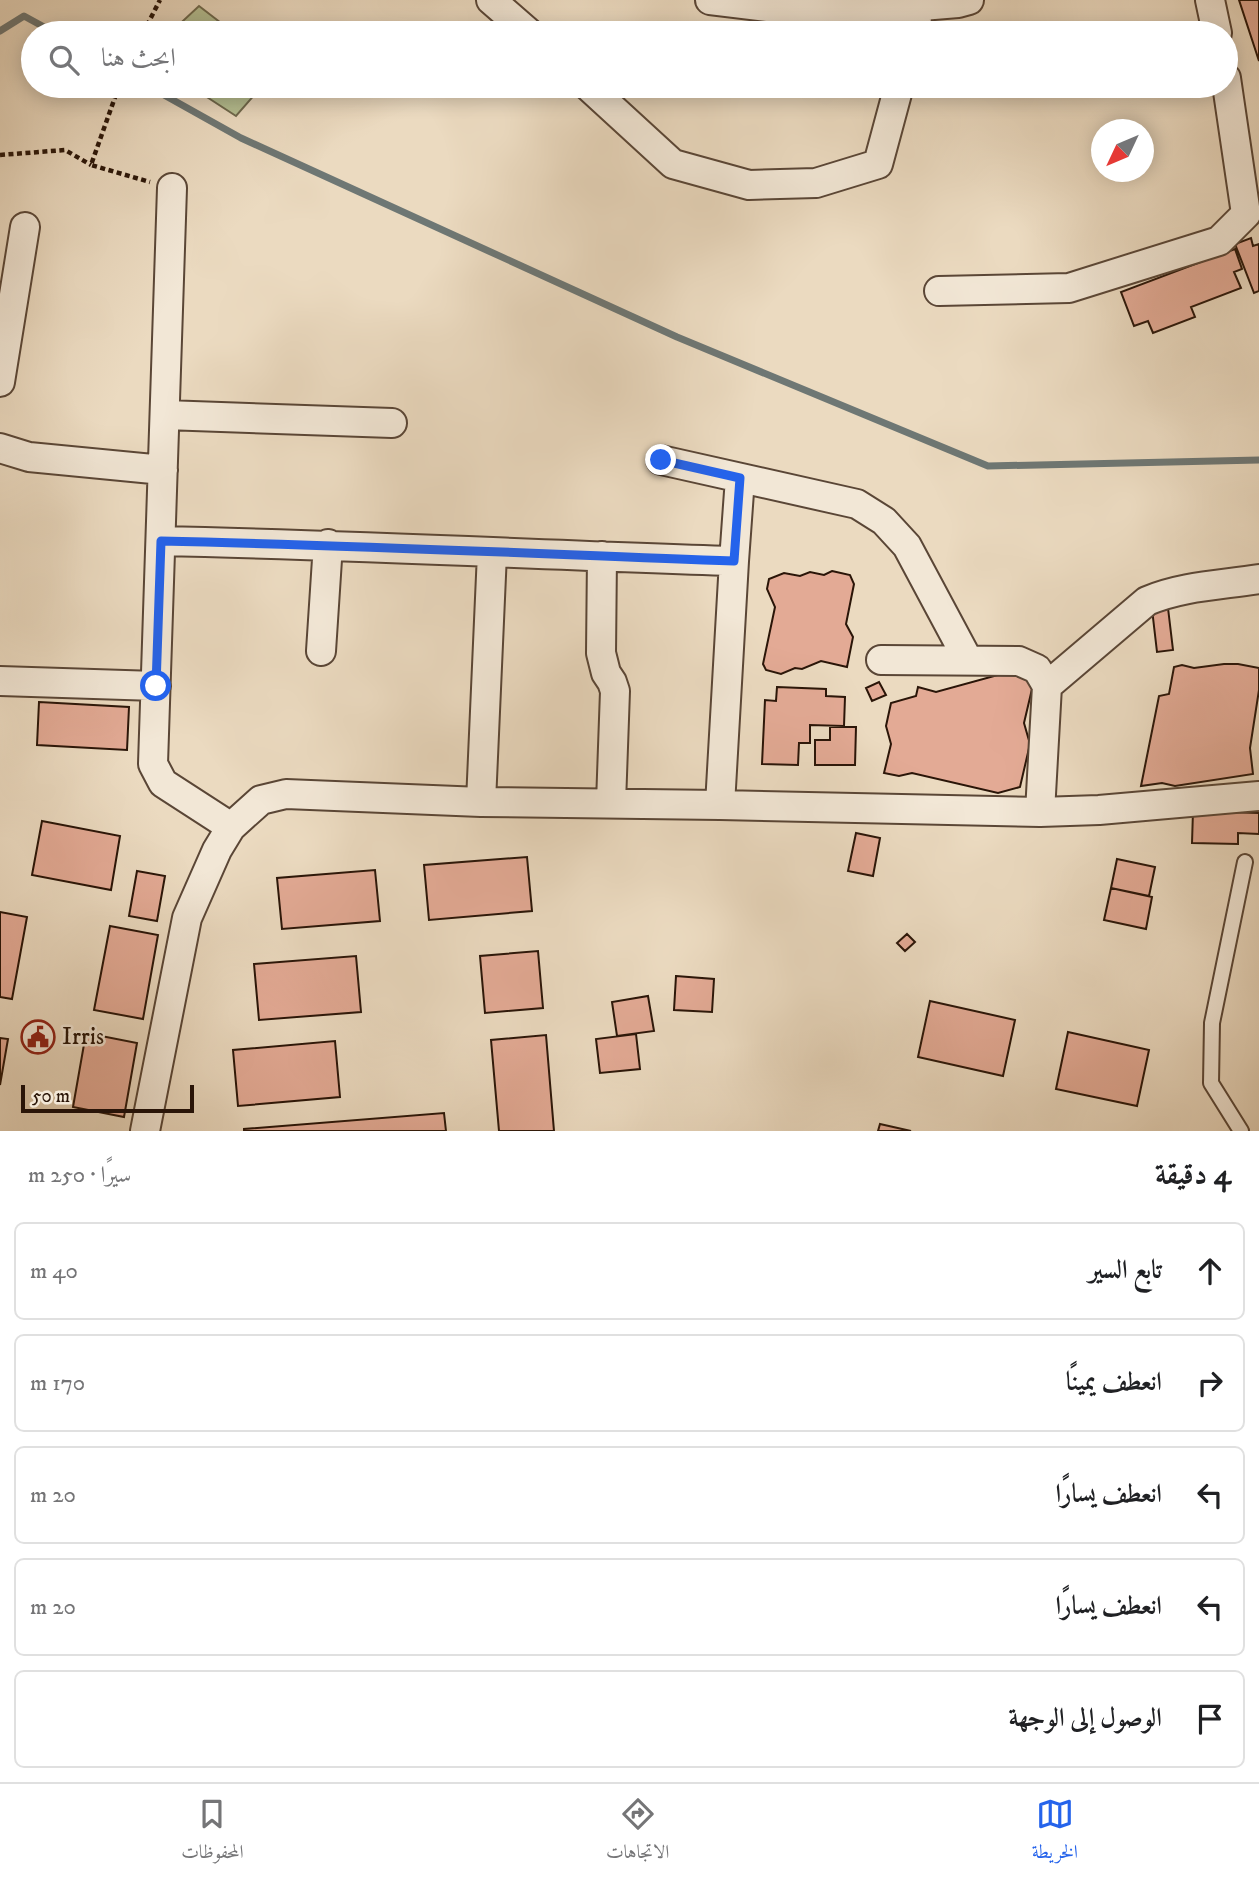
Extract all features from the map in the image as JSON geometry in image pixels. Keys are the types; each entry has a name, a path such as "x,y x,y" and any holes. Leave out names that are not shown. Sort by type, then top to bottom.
{"street":[{"path":"491,0 515,21"},
{"path":"710,0 825,14 969,0"},
{"path":"1210,0 1214,21"},
{"path":"916,21 920,6"},
{"path":"601,98 673,164 749,185 816,183 878,164 896,98"},
{"path":"939,291 1069,288 1219,241 1246,214 1229,98"},
{"path":"172,188 153,764 163,783 231,827"},
{"path":"0,382 25,227"},
{"path":"165,415 392,423"},
{"path":"0,448 29,457 163,470"},
{"path":"661,460 857,504 884,521 907,546 968,660"},
{"path":"720,805 740,478"},
{"path":"161,541 328,544 492,553 734,561"},
{"path":"321,650 328,544"},
{"path":"481,802 492,553"},
{"path":"602,556 601,653 606,673 615,691 611,803"},
{"path":"1047,686 1147,601 1176,592 1259,579"},
{"path":"881,660 1019,661 1037,669 1047,686 1040,812"},
{"path":"0,681 156,686"},
{"path":"145,1131 187,918 217,850 231,827 261,800 286,793 481,802 1040,812 1111,809 1259,796"}],"lane":[{"path":"1241,1131 1211,1083 1211,1071 1212,1023 1245,862"}],"path":[{"path":"149,21 160,0"},
{"path":"91,165 115,98"},
{"path":"0,155 65,150 91,165 172,188"}],"green space":[{"path":"199,6 218,21 183,21"},
{"path":"208,98 252,98 236,116"}],"building":[{"path":"1239,0 1259,0 1259,61"},
{"path":"1251,238 1253,246 1259,244 1259,291 1254,293 1235,244"},
{"path":"1235,249 1242,269 1234,272 1241,288 1191,307 1195,317 1153,333 1148,321 1134,326 1121,292"},
{"path":"832,571 850,575 854,584 846,624 853,637 847,667 821,661 781,674 766,670 763,664 775,607 767,589 769,579 784,573 800,576 810,572 824,575"},
{"path":"1168,608 1173,650 1157,652 1152,609"},
{"path":"1224,664 1259,668 1259,690 1250,748 1253,774 1175,786 1162,783 1141,786 1159,696 1169,694 1174,667 1182,665 1194,668"},
{"path":"1005,673 1029,679 1032,689 1024,723 1030,744 1020,787 998,793 912,773 899,776 884,773 891,744 886,726 891,703 916,696 918,687 936,692"},
{"path":"879,682 886,695 872,701 866,688"},
{"path":"777,687 826,689 826,696 845,697 844,726 810,725 810,743 799,743 798,765 762,764 765,700 776,701"},
{"path":"39,702 129,707 127,750 37,745"},
{"path":"830,727 856,727 855,765 815,765 815,740 830,740"},
{"path":"1193,811 1259,813 1259,834 1238,833 1238,844 1192,843"},
{"path":"42,821 120,836 111,890 32,875"},
{"path":"856,833 880,838 873,876 848,871"},
{"path":"527,857 532,911 429,920 424,865"},
{"path":"1117,859 1155,867 1149,896 1111,888"},
{"path":"375,870 380,921 282,929 277,878"},
{"path":"137,871 165,876 157,921 129,916"},
{"path":"1111,888 1152,897 1146,929 1104,920"},
{"path":"0,912 27,917 12,999 0,997"},
{"path":"110,926 158,935 143,1019 94,1010"},
{"path":"907,934 915,942 905,951 897,943"},
{"path":"538,951 543,1008 485,1013 480,956"},
{"path":"356,956 361,1012 259,1020 254,964"},
{"path":"676,976 714,979 712,1012 674,1010"},
{"path":"648,996 654,1031 617,1036 612,1002"},
{"path":"930,1001 1015,1020 1003,1076 918,1057"},
{"path":"1068,1032 1149,1050 1137,1106 1056,1089"},
{"path":"86,1033 137,1043 124,1117 73,1107"},
{"path":"636,1034 640,1069 600,1073 596,1039"},
{"path":"546,1035 554,1131 499,1131 491,1040"},
{"path":"0,1038 8,1039 0,1085"},
{"path":"335,1041 340,1097 238,1106 233,1050"},
{"path":"444,1113 446,1131 244,1131 244,1129"},
{"path":"880,1124 911,1131 878,1131"}],"waterway":[{"path":"0,31 24,16 33,21"},
{"path":"169,98 241,138 677,337 988,466 1259,460"}],"place":[{"name":"Irris","path":"38,1037"}],"route":[{"path":"156,686 161,541 328,544 492,553 734,561 740,478 661,460"}]}
